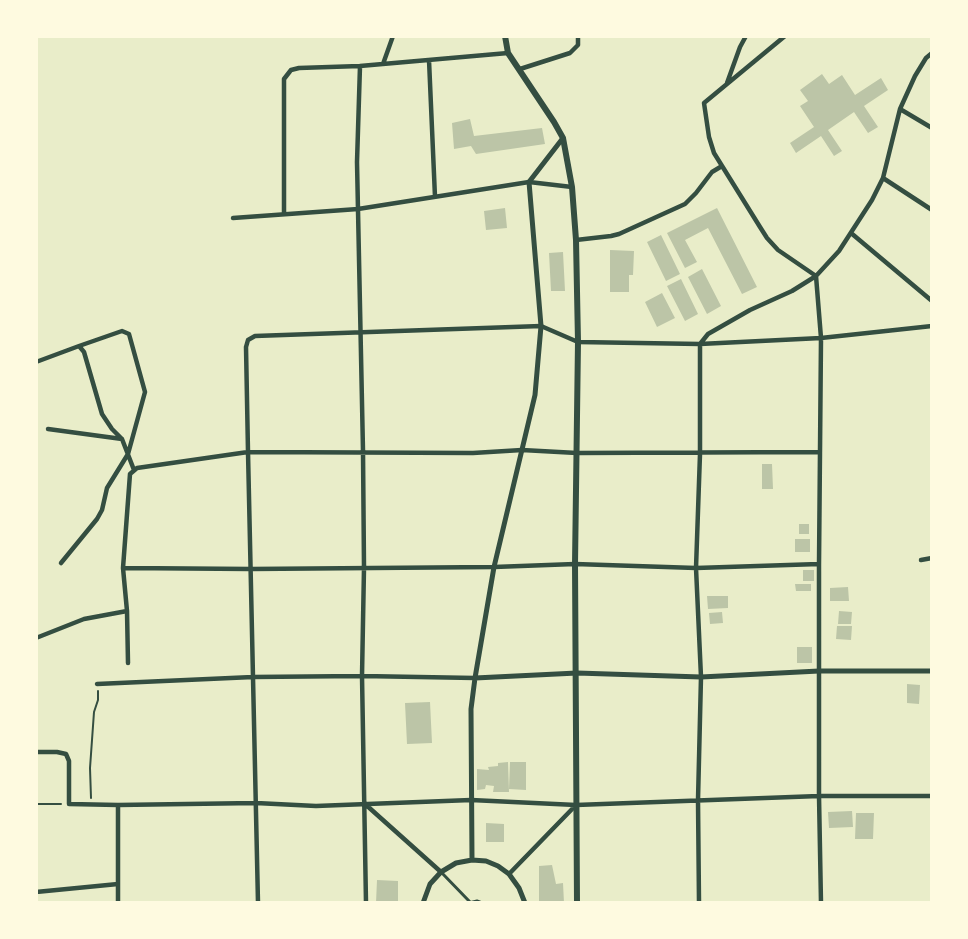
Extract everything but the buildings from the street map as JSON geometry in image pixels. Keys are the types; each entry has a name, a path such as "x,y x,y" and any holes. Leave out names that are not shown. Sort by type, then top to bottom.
{"main road":[{"path":"505,36 508,53 563,138 572,187 576,240 578,342 575,564 577,903"}],"street":[{"path":"382,64 393,36"},
{"path":"520,69 570,54 578,46 578,36"},
{"path":"726,85 746,36"},
{"path":"785,36 704,103 708,137 714,153 767,238 778,250 816,276"},
{"path":"284,214 284,79 291,70 508,53"},
{"path":"699,903 698,800 701,677 696,568 700,454 700,344 708,334 816,276 839,251 884,178 900,109 915,76 926,58 932,53"},
{"path":"429,60 435,197"},
{"path":"360,66 357,152 364,451 362,676 366,903"},
{"path":"900,109 932,128"},
{"path":"472,860 472,709 475,678 494,567 535,394 541,326 529,182 563,138"},
{"path":"576,240 619,234 685,204 696,194 712,172 722,166"},
{"path":"884,178 932,210"},
{"path":"233,218 358,209 529,182 572,187"},
{"path":"851,233 932,301"},
{"path":"816,276 822,338 819,564 821,903"},
{"path":"258,903 246,347 248,340 255,336 541,326 578,342 700,344 822,338 932,326"},
{"path":"36,362 122,331 129,334 145,392 128,454 107,488 102,510 60,563"},
{"path":"79,346 84,352 102,414 112,429 122,439 134,470"},
{"path":"48,429 122,439"},
{"path":"128,663 127,611 123,568 130,474 142,466 248,452 473,452 522,450 577,453 700,454 820,452"},
{"path":"921,560 932,558"},
{"path":"123,568 494,567 575,564 696,568 819,564"},
{"path":"36,638 84,619 127,611"},
{"path":"97,684 253,677 475,678 576,673 701,677 819,670 932,671"},
{"path":"36,752 66,754 69,761 69,804 256,803 316,806 471,800 576,805 819,796 932,796"},
{"path":"365,804 441,872 470,902 477,901 482,903"},
{"path":"118,805 118,903"},
{"path":"509,874 576,805"},
{"path":"423,903 430,884 441,872 456,863 472,860 492,864 509,874 520,888 525,903"},
{"path":"36,892 118,884"}],"path":[{"path":"91,804 90,768 94,712 98,700 97,684"},
{"path":"36,804 69,804"}]}
